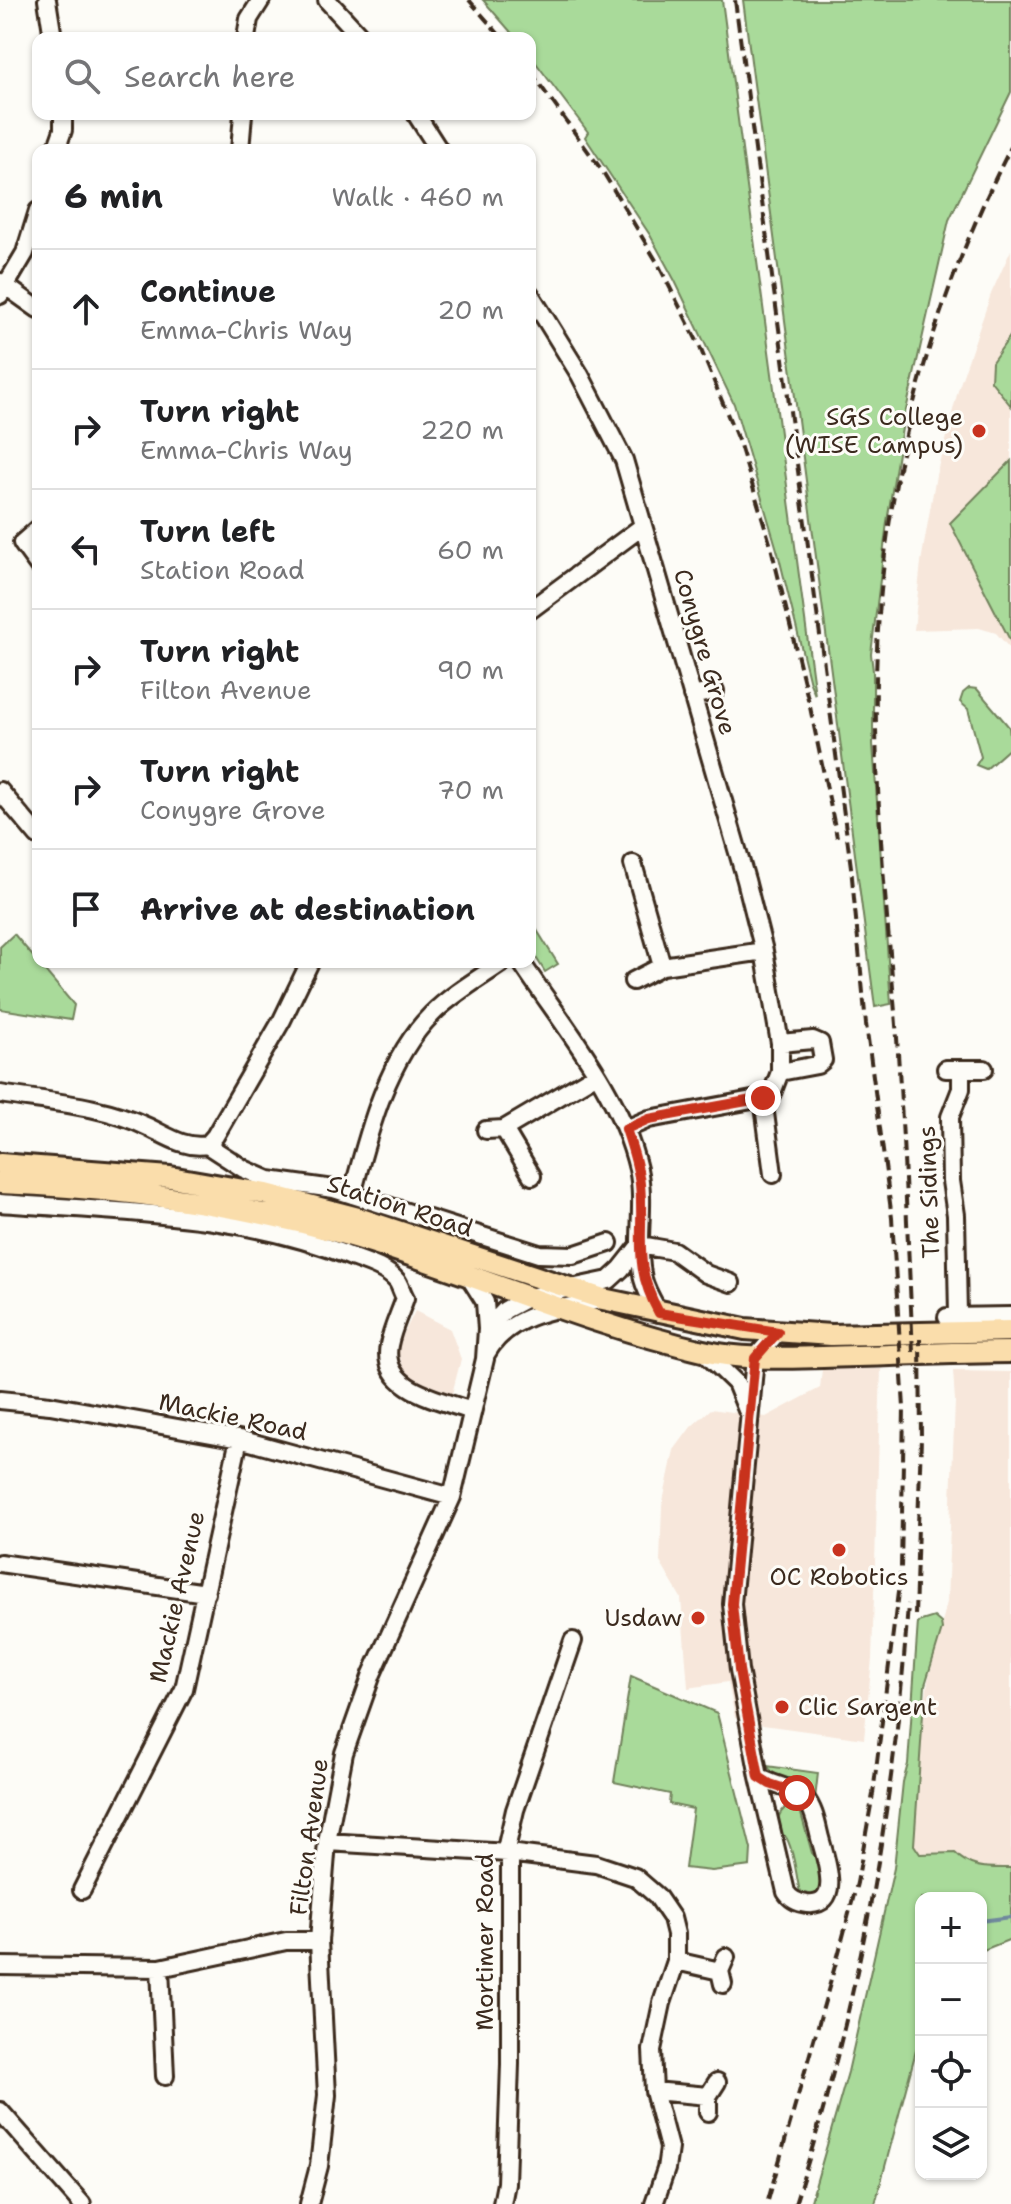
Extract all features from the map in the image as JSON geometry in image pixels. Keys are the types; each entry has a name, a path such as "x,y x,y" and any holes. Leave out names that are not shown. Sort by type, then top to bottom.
{"main road":[{"name":"Station Road","path":"0,1164 170,1177 266,1194 358,1218 603,1299 659,1313 778,1332 873,1335 1011,1331"},
{"name":"Station Road","path":"0,1183 136,1192 221,1205 310,1225 563,1309 703,1351 755,1358 1011,1352"}],"street":[{"path":"47,0 52,32"},
{"path":"247,32 249,19 261,0"},
{"path":"327,0 356,32"},
{"path":"58,144 63,120"},
{"path":"240,144 242,120"},
{"path":"420,120 435,144"},
{"path":"32,230 25,253 2,287 32,305"},
{"name":"Conygre Grove","path":"536,304 580,375 624,460 764,951 780,1043 780,1072"},
{"path":"536,606 643,526"},
{"path":"32,534 22,543 32,557"},
{"path":"692,696 715,691"},
{"path":"4,802 32,830"},
{"path":"633,864 662,966"},
{"path":"633,981 662,966 764,951"},
{"path":"0,1094 125,1116 178,1142 191,1146 207,1145 282,1020 307,968"},
{"path":"352,1195 377,1110 411,1039 432,1013 495,968"},
{"path":"525,968 597,1074 626,1129 640,1185 643,1279 659,1313"},
{"path":"626,1129 649,1119 763,1098 772,1093 780,1072 817,1065 823,1060 820,1043 813,1040 780,1043"},
{"name":"The Sidings","path":"984,1069 953,1069 961,1089 950,1117 951,1181 956,1215 952,1316 1011,1316"},
{"path":"486,1130 504,1129 597,1074"},
{"path":"763,1098 767,1165"},
{"path":"504,1129 532,1176"},
{"name":"Station Road","path":"207,1145 244,1169 269,1180 323,1187 539,1254 573,1255 609,1243"},
{"path":"0,1203 166,1215 248,1226 336,1250 377,1267 397,1280 405,1298 388,1348 393,1374 409,1388 472,1411"},
{"path":"640,1245 674,1251 706,1274 731,1283"},
{"path":"487,1329 505,1310 529,1297 609,1280 640,1245"},
{"name":"Filton Avenue","path":"309,2204 319,2166 327,2095 319,1941 327,1842 344,1753 372,1674 452,1497 485,1356 487,1329 485,1302 468,1275"},
{"name":"Filton Avenue","path":"485,1356 500,1333 514,1323 603,1299"},
{"path":"759,1777 804,1797 815,1821 831,1883 825,1897 819,1901 803,1904 786,1892 759,1777 739,1670 732,1604 755,1358 778,1332"},
{"path":"703,1351 736,1383 750,1419"},
{"name":"Mackie Road","path":"0,1400 50,1405 239,1439 452,1497"},
{"name":"Mackie Avenue","path":"82,1890 184,1689 239,1439"},
{"path":"0,1563 206,1593"},
{"name":"Mortimer Road","path":"502,2204 506,2183 510,2064 507,1845 515,1810 573,1641"},
{"path":"768,1815 781,1788"},
{"path":"327,1842 508,1853 596,1864 613,1867 635,1877 657,1896 672,1918 676,1934 676,1961 662,2003 652,2050 654,2091 669,2148 666,2169 654,2204"},
{"path":"0,1966 160,1968 286,1941 319,1941"},
{"path":"676,1961 723,1970"},
{"path":"160,1968 165,2076"},
{"path":"654,2091 711,2097"},
{"path":"0,2111 82,2204"}],"shaded area":[{"name":"SGS College (WISE Campus)","path":"1011,250 1011,650 996,633 979,628 914,630 921,562 936,475 959,387 991,294"},
{"path":"415,1311 450,1329 461,1359 452,1394 427,1388 410,1377 403,1368 398,1351 400,1341"},
{"path":"822,1369 881,1369 872,1659 864,1739 763,1725 735,1718 728,1682 688,1688 681,1598 660,1562 662,1506 674,1450 691,1427 711,1409 766,1417 820,1388"},
{"path":"953,1371 1011,1372 1011,1868 934,1868 907,1850 928,1681 947,1602 955,1401"}],"green space":[{"path":"483,0 722,0 815,695 778,553 734,404 650,235 585,137 588,132 536,63 536,32 511,32"},
{"path":"743,0 1011,0 1011,92 949,220 902,428 887,522 871,654 873,744 891,1004 875,1007"},
{"path":"1011,335 1011,406 991,381 992,362"},
{"path":"1011,461 1011,642 950,523"},
{"path":"969,688 977,689 1009,727 1011,747 986,769 976,765 981,757 968,709 960,702"},
{"path":"536,929 558,964 545,972 536,958"},
{"path":"14,934 32,955 32,968 43,968 74,1005 71,1020 0,1009 0,947"},
{"path":"934,1617 941,1623 942,1629 925,1685 914,1845 920,1854 955,1853 974,1865 1011,1868 1011,1939 987,1949 987,1892 915,1892 915,2054 875,2204 819,2204 811,2201 848,2072 894,1868 903,1782 908,1764 918,1622"},
{"path":"631,1676 717,1713 751,1849 750,1866 712,1871 685,1868 693,1809 669,1804 670,1794 614,1782"},
{"path":"767,1766 818,1773 815,1799 802,1786 778,1776"},
{"path":"798,1803 812,1853 823,1864 824,1890 813,1898 800,1892 790,1847 778,1826 781,1812"}],"waterway":[{"path":"987,1920 1011,1917"}],"railway":[{"path":"469,0 497,32"},
{"path":"735,0 851,867 866,1024 892,1218 904,1408 901,1568 873,1794 857,1883 767,2204"},
{"path":"536,79 603,172 657,262 699,345 740,445 770,543 810,707 837,837"},
{"path":"913,1352 899,1077 877,770 879,612 898,474 932,339 981,209 1011,147"},
{"path":"915,1615 921,1438 920,1339"},
{"path":"795,2204 837,2057 870,1907 894,1756 908,1604"}],"place":[{"name":"SGS College (WISE Campus)","path":"979,431"},
{"name":"OC Robotics","path":"839,1550"},
{"name":"Usdaw","path":"698,1618"},
{"name":"Clic Sargent","path":"782,1707"}],"route":[{"path":"763,1098 649,1119 626,1129 640,1185 643,1279 659,1313 778,1332 755,1358 732,1604 739,1670 759,1777 797,1793"}]}
